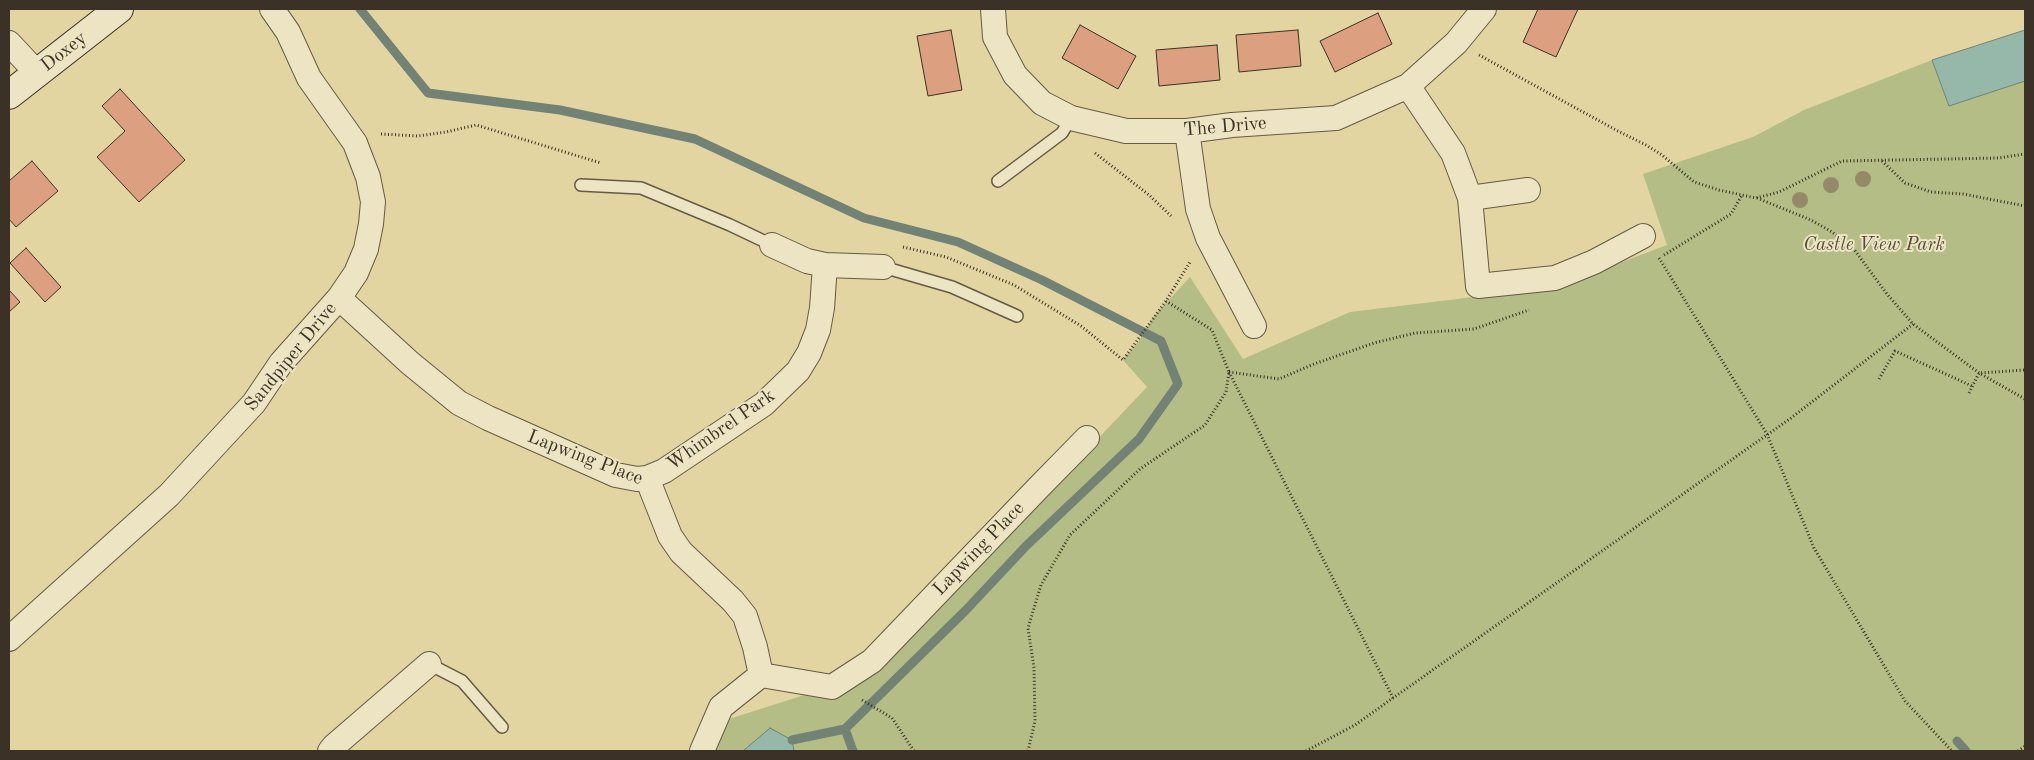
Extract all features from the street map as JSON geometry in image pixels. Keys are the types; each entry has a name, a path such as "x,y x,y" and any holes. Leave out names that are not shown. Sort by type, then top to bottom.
{"street":[{"name":"Doxey","path":"9,96 120,9"},
{"name":"Sandpiper Drive","path":"9,639 169,495 254,403 281,363 339,298 356,273 372,224 373,202 368,177 354,143 309,78 288,32 272,9"},
{"name":"The Drive","path":"993,9 995,37 1015,75 1067,126 1126,131 1187,131 1232,125 1336,118 1408,86 1456,43 1484,9"},
{"path":"9,43 37,73"},
{"path":"1408,86 1453,153 1470,198 1478,286 1555,278 1594,262 1642,236"},
{"path":"1187,131 1198,209 1208,238 1254,326"},
{"path":"1470,198 1528,190"},
{"path":"772,244 807,261 825,265 883,266"},
{"name":"Whimbrel Park","path":"647,478 664,471 764,404 798,371 809,353 818,330 822,308 825,265"},
{"name":"Lapwing Place","path":"339,298 410,363 459,403 488,418 616,475 637,479 647,478 670,536 681,552 733,601 745,616 755,647 761,675 832,687 872,661 1087,438"},
{"path":"330,751 429,664"},
{"path":"702,751 721,708 761,675"}],"lane":[{"path":"998,181 1067,126"},
{"path":"581,185 641,188 772,244"},
{"path":"883,266 952,287 1017,316"},
{"path":"429,664 462,681 502,727"}],"path":[{"path":"1456,43 1646,145 1662,155 1694,182 1756,198 1811,220 1832,232 1853,248 1887,294 1913,324 1979,373 2025,399"},
{"path":"1067,126 1098,155 1148,195 1173,218"},
{"path":"1756,198 1779,192 1842,162 1998,158 2025,154"},
{"path":"1882,160 1905,183 1931,192 1963,194 2025,206"},
{"path":"1139,341 1194,255"},
{"path":"1659,258 1767,434 1814,548 1905,701 1952,751"},
{"path":"1166,301 1212,330 1229,372 1393,698"},
{"path":"1306,751 1355,725 1767,434 1913,324"},
{"path":"1879,379 1895,351 1972,386"},
{"path":"1979,373 2025,370"},
{"path":"1028,751 1035,721 1034,668 1028,628 1041,586 1070,535 1140,469 1205,425 1226,392 1229,372"},
{"path":"1969,393 1979,373"},
{"path":"862,700 892,718 914,751"},
{"path":"2018,751 2025,746"}],"green space":[{"name":"Castle View Park","path":"1932,60 1949,105 2025,81 2025,751 794,751 792,740 743,751 714,751 726,720 798,697 881,667 1147,387 1123,360 1139,341 1154,316 1190,277 1243,359 1350,312 1556,287 1667,245 1643,174 1753,137 1804,110"}],"shaded area":[{"path":"2025,30 2025,81 1949,106 1932,60"},
{"path":"770,728 792,740 794,751 743,751"}],"building":[{"path":"1538,9 1578,9 1556,57 1523,42"},
{"path":"1378,13 1392,44 1335,72 1320,41"},
{"path":"1080,25 1136,56 1118,89 1062,58"},
{"path":"951,30 962,90 928,96 917,36"},
{"path":"1298,30 1301,66 1239,72 1236,35"},
{"path":"1217,45 1220,80 1159,86 1156,50"},
{"path":"120,89 185,160 139,202 97,157 125,131 102,106"},
{"path":"32,161 58,191 16,227 9,219 9,181"},
{"path":"26,248 61,287 45,302 10,263"},
{"path":"9,290 20,302 9,312"}],"waterway":[{"path":"360,9 428,93 560,110 695,139 864,218 958,242 1042,280 1161,341 1178,384 1139,439 1026,546 966,610 845,729 792,740"},
{"path":"845,729 853,751"},
{"path":"1957,741 1966,751"}]}
